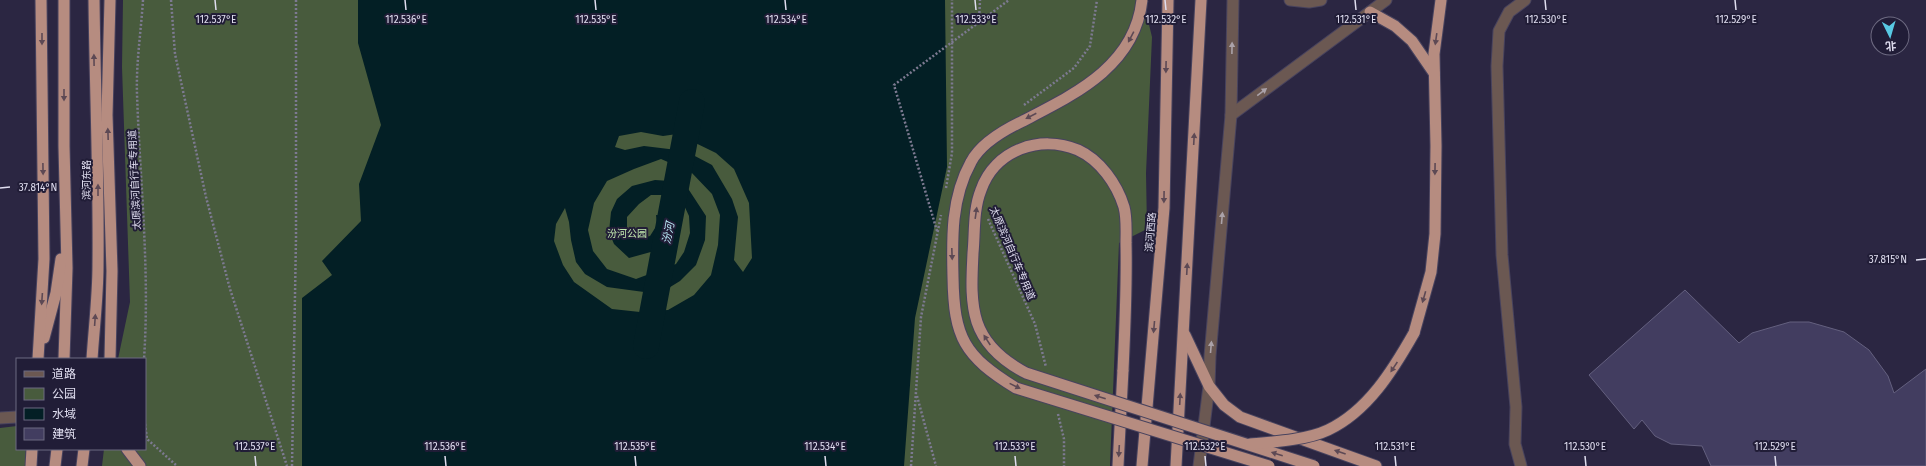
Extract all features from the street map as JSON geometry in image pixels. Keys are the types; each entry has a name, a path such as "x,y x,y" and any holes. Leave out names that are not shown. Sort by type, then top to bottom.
{"highway":[{"path":"38,358 44,259 41,0"},
{"name":"滨河东路","path":"64,0 67,268 64,358"},
{"name":"滨河东路","path":"92,358 98,266 98,144 95,102 94,0"},
{"path":"110,0 107,115 112,271 110,358"},
{"path":"1142,0 1141,12 1134,32 1125,49 1108,68 1072,96 1007,129 985,146 971,161 959,188 952,239 954,308 960,333 973,355 989,371 1016,388 1269,466"},
{"name":"滨河西路","path":"1142,466 1164,208 1168,0"},
{"path":"1176,466 1201,0"},
{"path":"1245,444 1285,442 1328,431 1358,411 1394,368 1414,333 1431,272 1435,234 1434,54 1441,0"},
{"path":"1370,12 1395,26 1412,41 1434,73"},
{"path":"1118,466 1123,370 1127,267 1124,208 1118,192 1106,172 1088,155 1070,147 1049,143 1026,146 1006,157 992,171 981,190 976,214 972,282 973,303 977,322 986,339 996,352 1012,366 1026,373 1245,444 1314,466"},
{"path":"38,358 56,293 66,229"},
{"path":"1184,333 1209,386 1224,406 1240,417 1376,466"},
{"path":"31,466 32,450"},
{"path":"55,466 57,450"},
{"path":"82,466 84,450"},
{"path":"128,450 140,466"}],"street":[{"path":"1199,466 1209,386 1210,356 1231,115 1233,0"},
{"path":"1290,0 1309,2 1321,0"},
{"path":"1231,115 1386,0"},
{"path":"1521,466 1515,444 1516,406 1502,254 1497,66 1500,31 1509,12 1525,0"},
{"path":"0,418 16,417"}],"path":[{"name":"太原滨河自行车专用道","path":"143,0 137,92 146,225 146,330 144,358"},
{"path":"172,0 175,54 206,197 230,289 287,466"},
{"path":"292,466 296,238 296,0"},
{"path":"945,189 952,153 952,0"},
{"path":"979,22 980,0"},
{"path":"937,232 894,85 1009,0"},
{"path":"1023,106 1074,68 1090,46 1098,0"},
{"path":"911,466 921,317 941,211"},
{"name":"太原滨河自行车专用道","path":"988,218 1035,324 1046,370"},
{"path":"916,393 936,466"},
{"path":"1056,408 1064,439 1064,466"},
{"path":"146,432 147,439 177,466"}],"green space":[{"name":"汾河公园","path":"123,0 1143,0 1152,37 1146,173 1147,229 1119,243 1110,466 102,466 104,450 146,450 146,358 118,358 130,302 122,67"},
{"path":"16,426 16,450 26,450 25,466 0,466 0,428"}],"water":[{"path":"358,0 945,0 947,167 915,318 904,466 302,466 302,298 332,275 322,261 361,221 359,184 381,125 358,43","holes":["641,132 663,136 677,134 716,153 734,169 749,203 752,258 743,272 734,260 738,217 732,199 712,165 693,155 677,150 644,146 625,150 615,147 619,136","661,159 691,172 712,194 720,215 718,245 711,275 694,295 668,310 640,312 612,309 574,282 563,265 554,241 556,224 565,208 576,262 585,274 607,287 644,292 667,289 680,281 696,265 705,240 706,216 687,187 670,181 655,180 632,186 617,199 611,212 609,232 614,244 629,258 658,250 670,242 672,229 666,216 656,215 657,225 650,236 638,239 627,232 627,217 639,204 651,195 665,195 683,203 689,216 690,233 684,252 676,264 636,279 607,269 593,251 588,230 594,203 607,181"]}],"building":[{"path":"1685,290 1739,343 1752,333 1790,322 1809,322 1844,332 1869,350 1888,376 1894,393 1926,369 1926,466 1711,466 1702,446 1671,444 1655,436 1642,420 1634,429 1589,375"}],"waterway":[{"name":"汾河","path":"646,346 692,102"}]}
